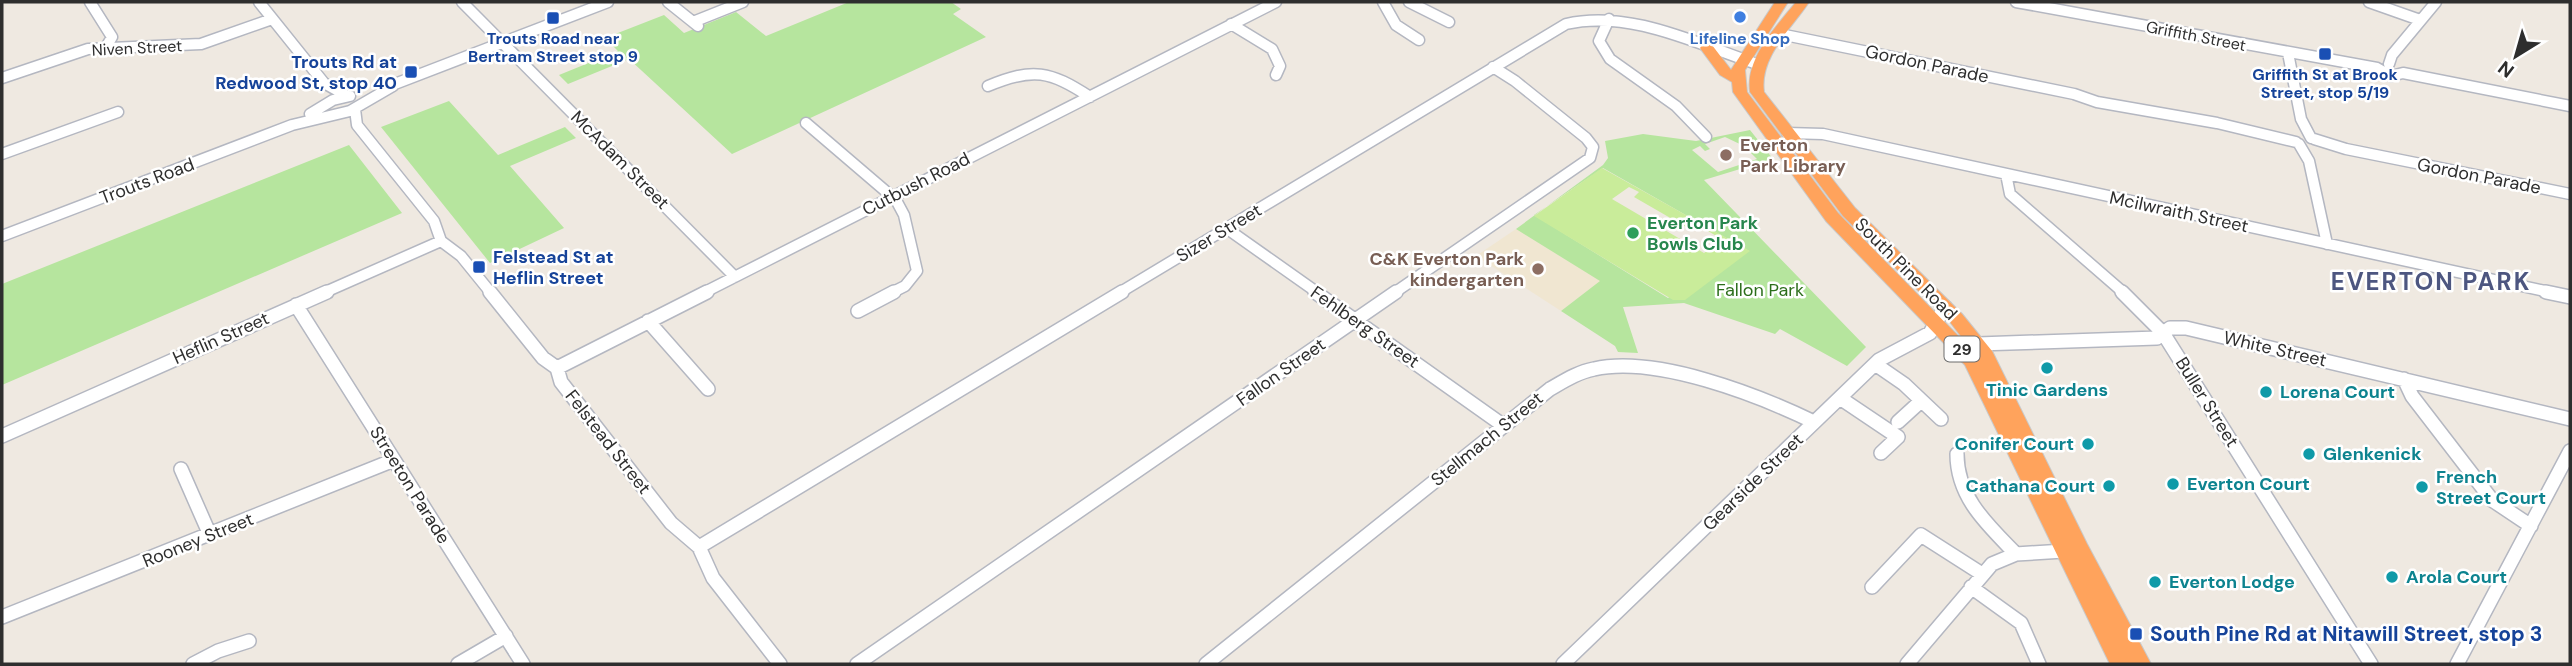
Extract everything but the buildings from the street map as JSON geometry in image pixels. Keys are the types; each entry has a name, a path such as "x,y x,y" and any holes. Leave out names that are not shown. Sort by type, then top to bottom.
{"highway":[{"path":"1737,79 1743,60 1781,2"},
{"path":"1760,65 1803,2"},
{"name":"South Pine Road","path":"1707,48 1725,72 1737,79 1740,92 1832,218 1941,315 1978,344 1993,367 2079,548 2140,664"},
{"name":"South Pine Road","path":"1760,65 1754,82 1755,89 1858,222 1941,315 1978,370 2121,664"}],"street":[{"path":"90,2 112,37 106,47"},
{"path":"259,2 324,83 354,101"},
{"name":"McAdam Street","path":"462,2 735,277"},
{"path":"330,110 608,2"},
{"path":"668,2 695,24 743,2"},
{"name":"Cutbush Road","path":"557,368 1276,2"},
{"path":"1384,2 1396,25 1419,40"},
{"path":"1409,2 1449,22"},
{"name":"Griffith Street","path":"2016,2 2377,68"},
{"path":"2369,2 2420,20"},
{"path":"2389,64 2392,54 2436,2"},
{"name":"Sizer Street","path":"699,547 1573,21 1590,17 1609,19 1760,65"},
{"name":"Niven Street","path":"2,78 83,50 201,44 272,19"},
{"path":"1609,19 1599,41 1602,50 1626,72 1677,106 1706,137"},
{"path":"1231,24 1275,52 1280,66 1276,75"},
{"name":"Gordon Parade","path":"1780,34 2074,94 2097,102 2125,104 2570,194"},
{"path":"2288,53 2301,119 2313,142 2309,161"},
{"path":"2403,73 2389,64 2379,64 2377,68 2391,76 2403,73 2570,106"},
{"name":"Fallon Street","path":"857,664 1591,156 1593,147 1586,138 1515,80 1493,67"},
{"path":"988,86 1019,74 1047,72 1090,97"},
{"path":"324,83 330,110"},
{"path":"330,110 354,101"},
{"path":"354,101 357,125"},
{"name":"Trouts Road","path":"2,236 330,110"},
{"name":"Felstead Street","path":"330,110 357,125 433,221 441,241 461,256 543,358 557,368 560,380 568,391 671,523 699,547 713,578 780,664"},
{"path":"2,154 118,111"},
{"path":"2301,119 2297,139 2309,161 2327,244"},
{"path":"806,123 892,197 904,215 917,271 905,286 858,311"},
{"name":"Mcilwraith Street","path":"1787,133 1823,134 2570,297"},
{"name":"Buller Street","path":"2006,174 2010,194 2137,305 2163,333 2371,664"},
{"name":"Fehlberg Street","path":"1226,228 1504,426"},
{"name":"Heflin Street","path":"2,436 441,241"},
{"name":"Streeton Parade","path":"296,305 523,664"},
{"name":"Gearside Street","path":"1563,664 1875,364 1892,351 1926,336 1941,315"},
{"path":"648,321 708,388"},
{"name":"White Street","path":"1978,344 2157,338 2170,328 2186,328 2570,419"},
{"path":"1875,364 1904,384 1941,419"},
{"name":"Stellmach Street","path":"1206,664 1569,376 1592,369 1624,365 1651,366 1785,408 1814,422"},
{"path":"2404,379 2413,396 2492,500 2531,526"},
{"path":"1839,398 1865,412 1898,437 1881,453"},
{"path":"1898,422 1921,401"},
{"path":"2456,664 2570,451"},
{"path":"1958,454 1957,468 1975,512 2016,554"},
{"name":"Rooney Street","path":"2,617 210,536 394,460"},
{"path":"181,469 210,536"},
{"path":"1872,587 1921,535 1982,574"},
{"path":"1907,664 1982,574 1997,560 2016,554 2064,551"},
{"path":"1971,587 2021,623 2039,664"},
{"path":"458,664 506,636"},
{"path":"193,664 218,651 249,641"}],"shaded area":[{"name":"C&K Everton Park kindergarten","path":"1516,229 1601,281 1561,311 1476,256"}],"green space":[{"path":"849,2 951,2 961,9 953,14 986,37 732,154 629,59 568,84 559,75 618,51 605,38 664,15 684,33 736,12 766,36"},
{"path":"449,101 498,155 565,127 576,138 510,166 564,228 490,263 381,127"},
{"name":"Fallon Park","path":"1750,130 1773,159 1704,180 1866,347 1847,366 1780,329 1775,334 1684,303 1623,307 1638,353 1618,352 1615,346 1561,311 1600,281 1516,229 1535,215 1668,298 1749,251 1603,168 1548,206 1603,165 1608,158 1605,141 1643,134 1696,141","holes":["1725,137 1744,146 1757,159 1718,172 1692,150 1700,146 1705,151 1710,149 1705,144"]},
{"path":"349,145 402,213 2,385 2,284"},
{"path":"1602,168 1750,251 1685,300 1673,300 1534,216","holes":["1629,187 1639,192 1634,197 1686,227 1693,222 1723,240 1704,253 1612,199"]}],"place":[{"name":"Lifeline Shop","path":"1740,17"},
{"name":"Trouts Road near Bertram Street stop 9","path":"553,18"},
{"name":"Griffith St at Brook Street, stop 5/19","path":"2325,54"},
{"name":"Trouts Rd at Redwood St, stop 40","path":"411,72"},
{"name":"Everton Park Library","path":"1726,155"},
{"name":"Everton Park Bowls Club","path":"1633,233"},
{"name":"Felstead St at Heflin Street","path":"479,267"},
{"name":"C&K Everton Park kindergarten","path":"1538,269"},
{"name":"Tinic Gardens","path":"2047,368"},
{"name":"Lorena Court","path":"2266,392"},
{"name":"Conifer Court","path":"2088,444"},
{"name":"Glenkenick","path":"2309,454"},
{"name":"Everton Court","path":"2173,484"},
{"name":"Cathana Court","path":"2109,486"},
{"name":"French Street Court","path":"2422,487"},
{"name":"Arola Court","path":"2392,577"},
{"name":"Everton Lodge","path":"2155,582"},
{"name":"South Pine Rd at Nitawill Street, stop 3","path":"2136,634"}],"district":[{"name":"EVERTON PARK","path":"2431,281"}]}
